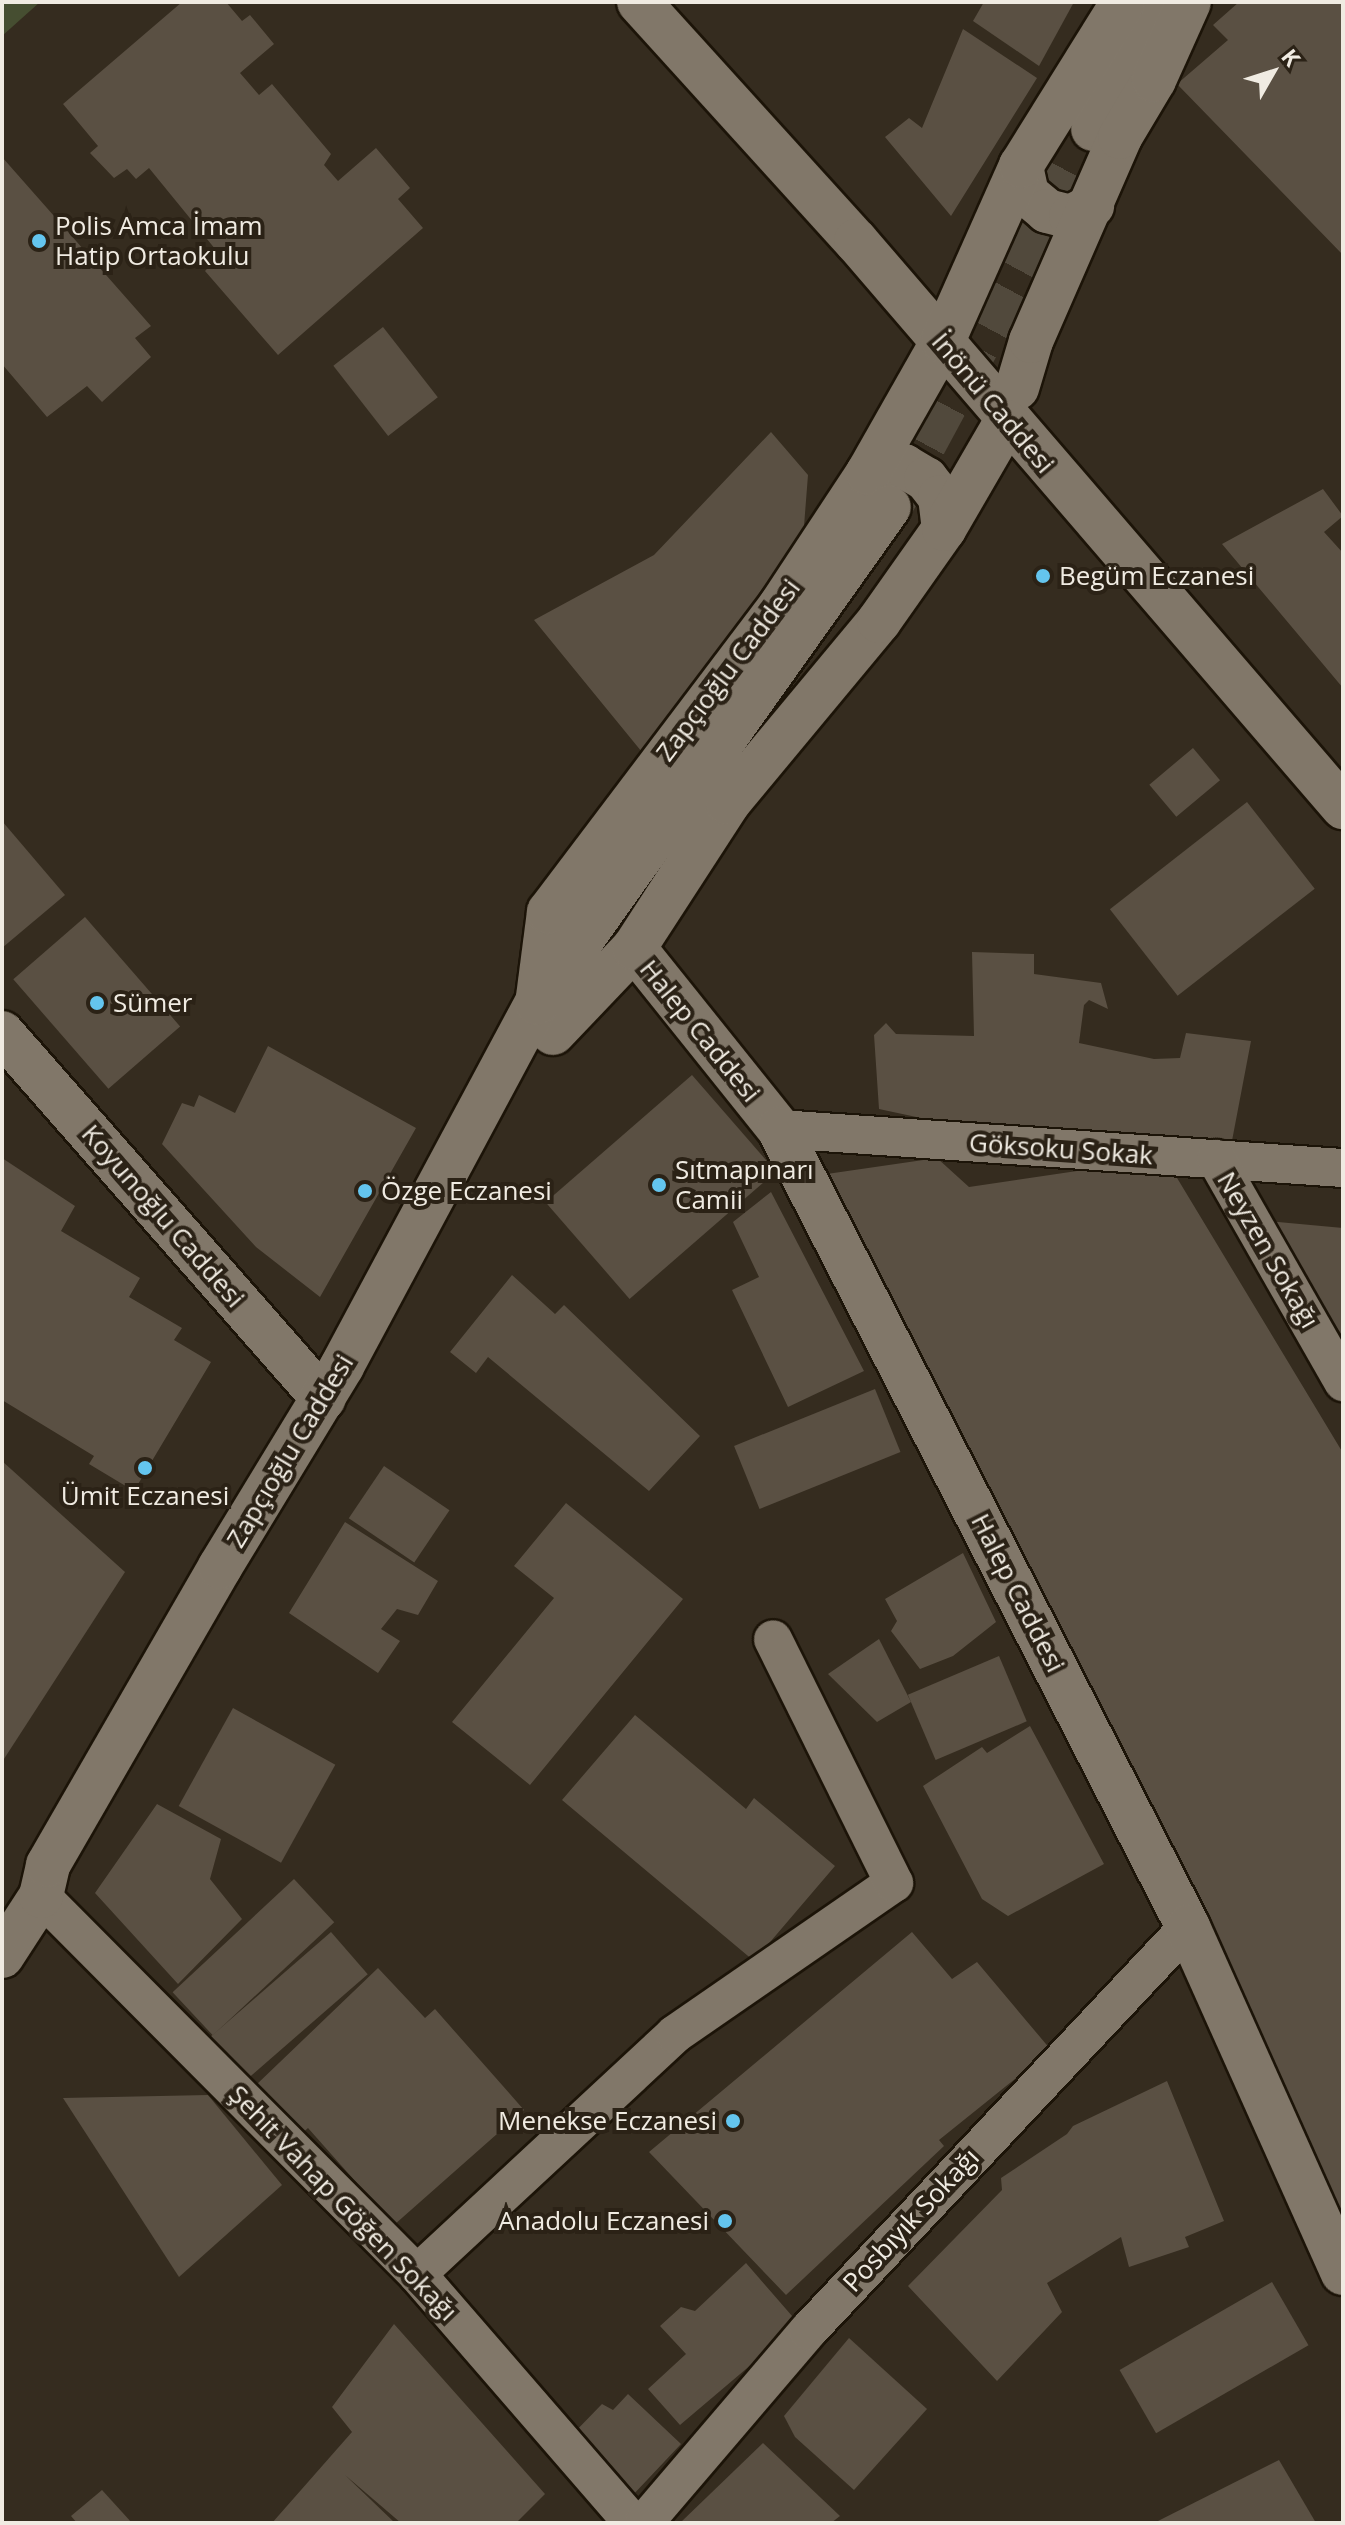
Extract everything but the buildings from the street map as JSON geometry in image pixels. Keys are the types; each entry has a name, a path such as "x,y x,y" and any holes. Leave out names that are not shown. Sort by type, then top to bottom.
{"main road":[{"name":"İnönü Caddesi","path":"639,2 949,328"},
{"name":"İnönü Caddesi","path":"679,2 1343,807"},
{"name":"Zapçıoğlu Caddesi","path":"2,1956 41,1896 48,1865 545,1018 649,847 879,490 1021,166 1123,2"},
{"path":"1078,159 1159,2"},
{"name":"Zapçıoğlu Caddesi","path":"545,1018 634,948 728,803 879,621 944,529 1012,405 1031,341 1120,137 1154,80 1189,2"},
{"path":"1021,166 1027,194 1047,211 1071,217 1092,206"},
{"name":"İnönü Caddesi","path":"1012,405 1343,762"},
{"path":"879,490 904,466 926,479 940,497 944,529"},
{"name":"Zapçıoğlu Caddesi","path":"41,1896 70,1880 351,1402 545,1018 549,912 781,605 879,490"},
{"name":"Halep Caddesi","path":"634,948 779,1129 1188,1927 1343,2273"},
{"name":"Koyunoğlu Caddesi","path":"2,1033 323,1399"}],"street":[{"name":"Göksoku Sokak","path":"779,1129 1343,1168"},
{"name":"Neyzen Sokağı","path":"1216,1159 1343,1382"},
{"path":"417,2274 675,2034 894,1883 773,1639"},
{"name":"Şehit Vahap Göğen Sokağı","path":"41,1896 417,2274 633,2523"},
{"name":"Posbıyık Sokağı","path":"644,2523 808,2331 1188,1927"}],"green space":[{"path":"2,2 40,2 2,36"}],"tunnel":[{"path":"893,502 1078,159"}],"place":[{"name":"Polis Amca İmam Hatip Ortaokulu","path":"39,241"},
{"name":"Begüm Eczanesi","path":"1043,576"},
{"name":"Sümer","path":"97,1003"},
{"name":"Sıtmapınarı Camii","path":"659,1185"},
{"name":"Özge Eczanesi","path":"365,1191"},
{"name":"Ümit Eczanesi","path":"145,1468"},
{"name":"Menekse Eczanesi","path":"733,2121"},
{"name":"Anadolu Eczanesi","path":"725,2221"}]}
